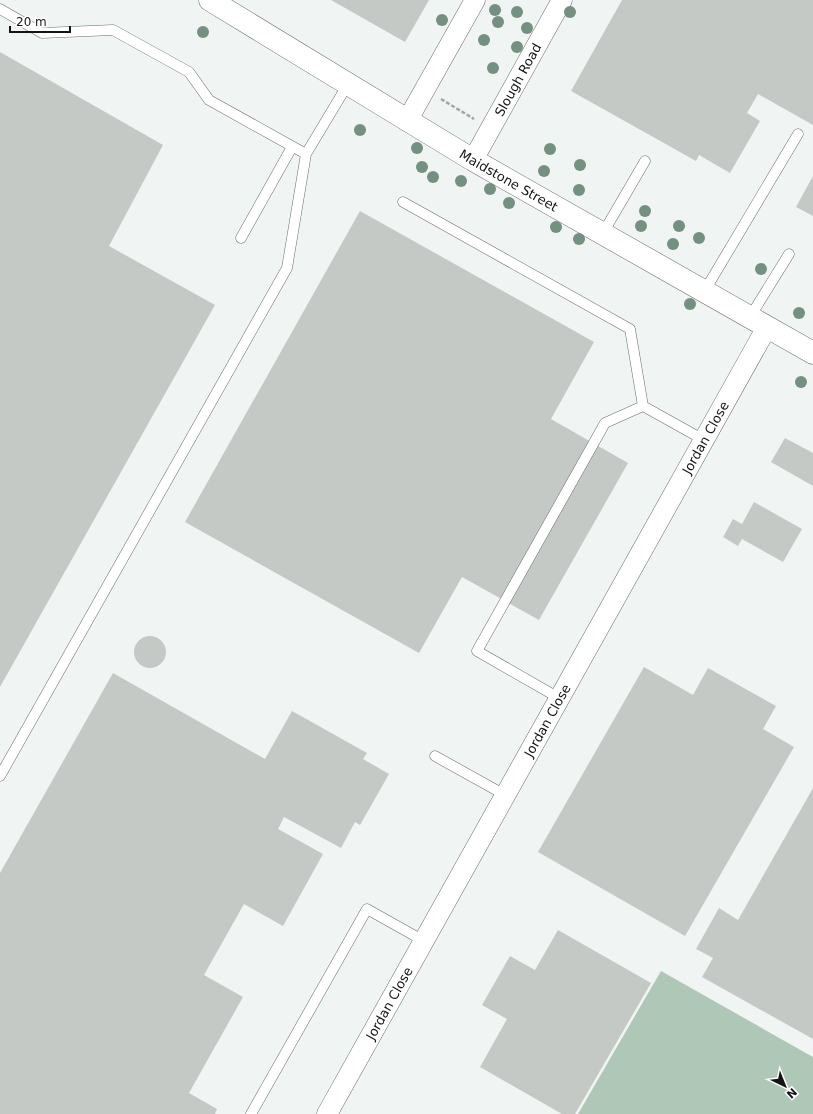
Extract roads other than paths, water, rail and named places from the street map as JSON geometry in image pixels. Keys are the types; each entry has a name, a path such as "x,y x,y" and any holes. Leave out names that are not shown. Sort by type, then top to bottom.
{"main road":[{"name":"Maidstone Street","path":"210,0 473,160 813,353"}],"street":[{"path":"407,121 475,0"},
{"name":"Slough Road","path":"473,160 562,0"},
{"name":"Jordan Close","path":"327,1114 704,440 758,322"}],"lane":[{"path":"0,9 42,33 113,30 188,72 209,100 306,154"},
{"path":"0,776 287,268 306,154 348,84"},
{"path":"704,292 798,134"},
{"path":"241,238 292,147"},
{"path":"603,234 645,161"},
{"path":"404,202 630,330 643,406"},
{"path":"758,322 789,254"},
{"path":"643,406 704,440"},
{"path":"559,698 477,651 606,422 643,406"},
{"path":"434,756 505,795"},
{"path":"251,1114 367,909 424,941"}]}
